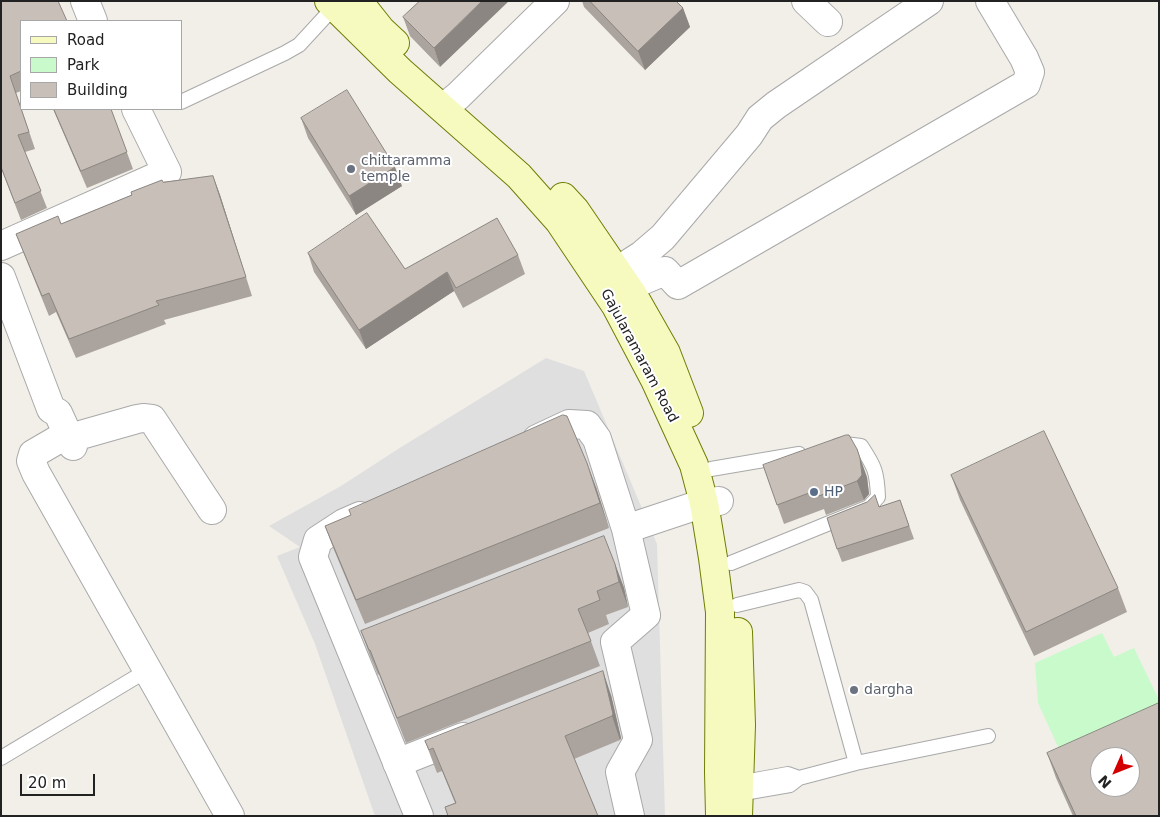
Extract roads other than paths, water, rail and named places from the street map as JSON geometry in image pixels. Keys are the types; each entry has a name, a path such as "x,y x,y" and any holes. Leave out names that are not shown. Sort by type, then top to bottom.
{"main road":[{"name":"Gajularamaram Road","path":"340,3 400,71 451,102 535,168 574,210 633,295 666,353 711,470 720,612 720,816"},
{"name":"Gajularamaram Road","path":"451,102 559,221 616,306 655,380 712,502 725,523 737,605 741,725 738,798"}],"street":[{"path":"85,1 93,20"},
{"path":"451,102 555,1"},
{"path":"806,1 828,22"},
{"path":"622,279 653,262 662,237 749,135 760,118 776,105 929,1"},
{"path":"653,262 665,271 678,285 1026,84 1030,72 1024,58 990,1"},
{"path":"1,246 167,172 136,110"},
{"path":"1,277 51,409 58,413 65,443"},
{"path":"212,510 152,420 137,419 33,454 31,461 36,473 230,816"},
{"path":"515,448 570,424 587,425 597,439 627,533 646,615 614,642 638,740 620,772 630,816"},
{"path":"600,548 627,533 712,502"},
{"path":"380,508 344,523 318,540 313,558 359,643 398,763 419,816"},
{"path":"595,684 622,674"},
{"path":"398,763 487,727"}],"lane":[{"path":"182,102 299,45 340,3"},
{"path":"711,470 845,444 861,446 873,463 877,474 878,497 869,507 731,563"},
{"path":"737,605 799,590 805,592 811,600 856,763"},
{"path":"1,758 136,677"},
{"path":"738,798 788,774 799,778 856,763 988,736"}],"place":[{"name":"chittaramma temple","path":"351,169"},
{"name":"HP","path":"814,492"},
{"name":"dargha","path":"854,690"}]}
